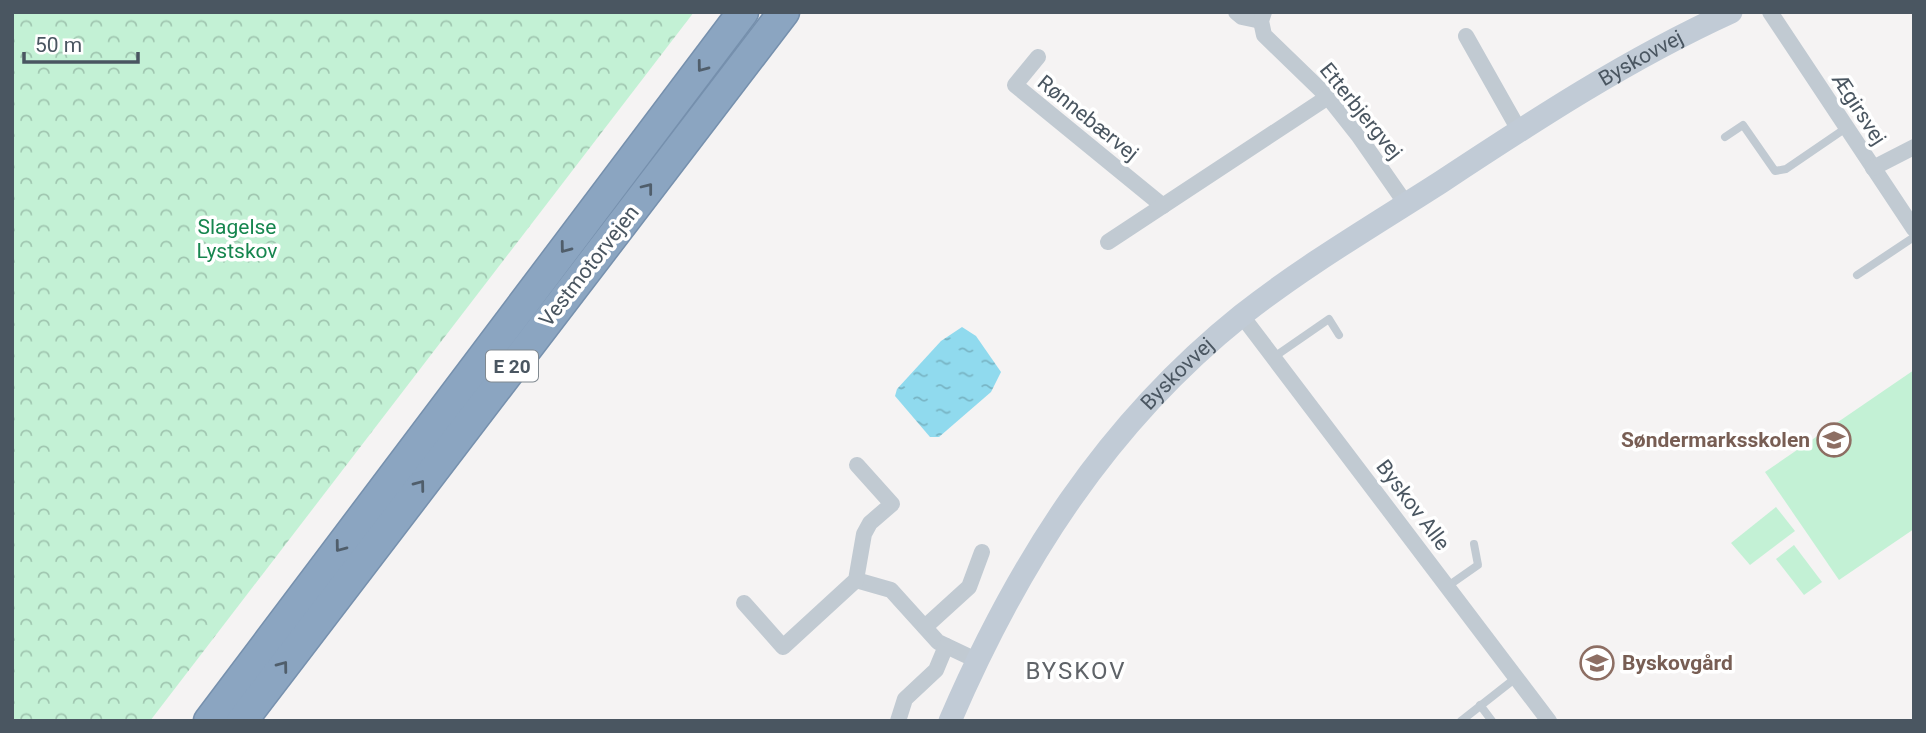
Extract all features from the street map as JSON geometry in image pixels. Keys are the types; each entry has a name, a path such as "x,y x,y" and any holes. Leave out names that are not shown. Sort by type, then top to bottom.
{"highway":[{"name":"Vestmotorvejen","path":"209,721 743,12"},
{"name":"Vestmotorvejen","path":"242,721 784,12"}],"main road":[{"name":"Byskovvej","path":"950,721 976,660 1030,558 1117,437 1171,380 1242,316 1406,204 1615,70 1731,12"}],"street":[{"path":"1236,12 1242,17 1263,17"},
{"name":"Ægirsvej","path":"1770,12 1914,229"},
{"name":"Etterbjergvej","path":"1263,17 1265,35 1328,97 1359,135 1406,204"},
{"path":"1466,36 1519,130"},
{"name":"Rønnebærvej","path":"1038,57 1015,85 1163,205"},
{"path":"1108,242 1328,97"},
{"path":"1873,168 1914,147"},
{"name":"Byskov Alle","path":"1242,316 1549,721"},
{"path":"744,603 783,647 856,580 864,534 870,523 892,504 857,464"},
{"path":"925,627 969,587 982,552"},
{"path":"856,580 891,590 946,646 976,660"},
{"path":"898,721 905,699 936,670 946,646"}],"lane":[{"path":"1725,137 1743,125 1775,171 1786,169 1846,128"},
{"path":"1857,275 1914,237"},
{"path":"1274,357 1329,319 1339,335"},
{"path":"1448,586 1478,565 1474,544"},
{"path":"1461,721 1517,677"},
{"path":"1480,705 1492,721"}],"green space":[{"name":"Slagelse Lystskov","path":"12,12 694,12 150,721 12,721"},
{"path":"1914,370 1914,529 1839,580 1765,472"},
{"path":"1776,507 1795,531 1750,565 1731,543"},
{"path":"1794,545 1822,582 1804,595 1776,559"}],"water":[{"path":"962,327 976,336 1001,372 991,392 939,437 930,437 895,396 897,389 941,341"}],"place":[{"name":"Søndermarksskolen","path":"1834,440"},
{"name":"Byskovgård","path":"1597,663"}],"district":[{"name":"BYSKOV","path":"1076,671"}]}
